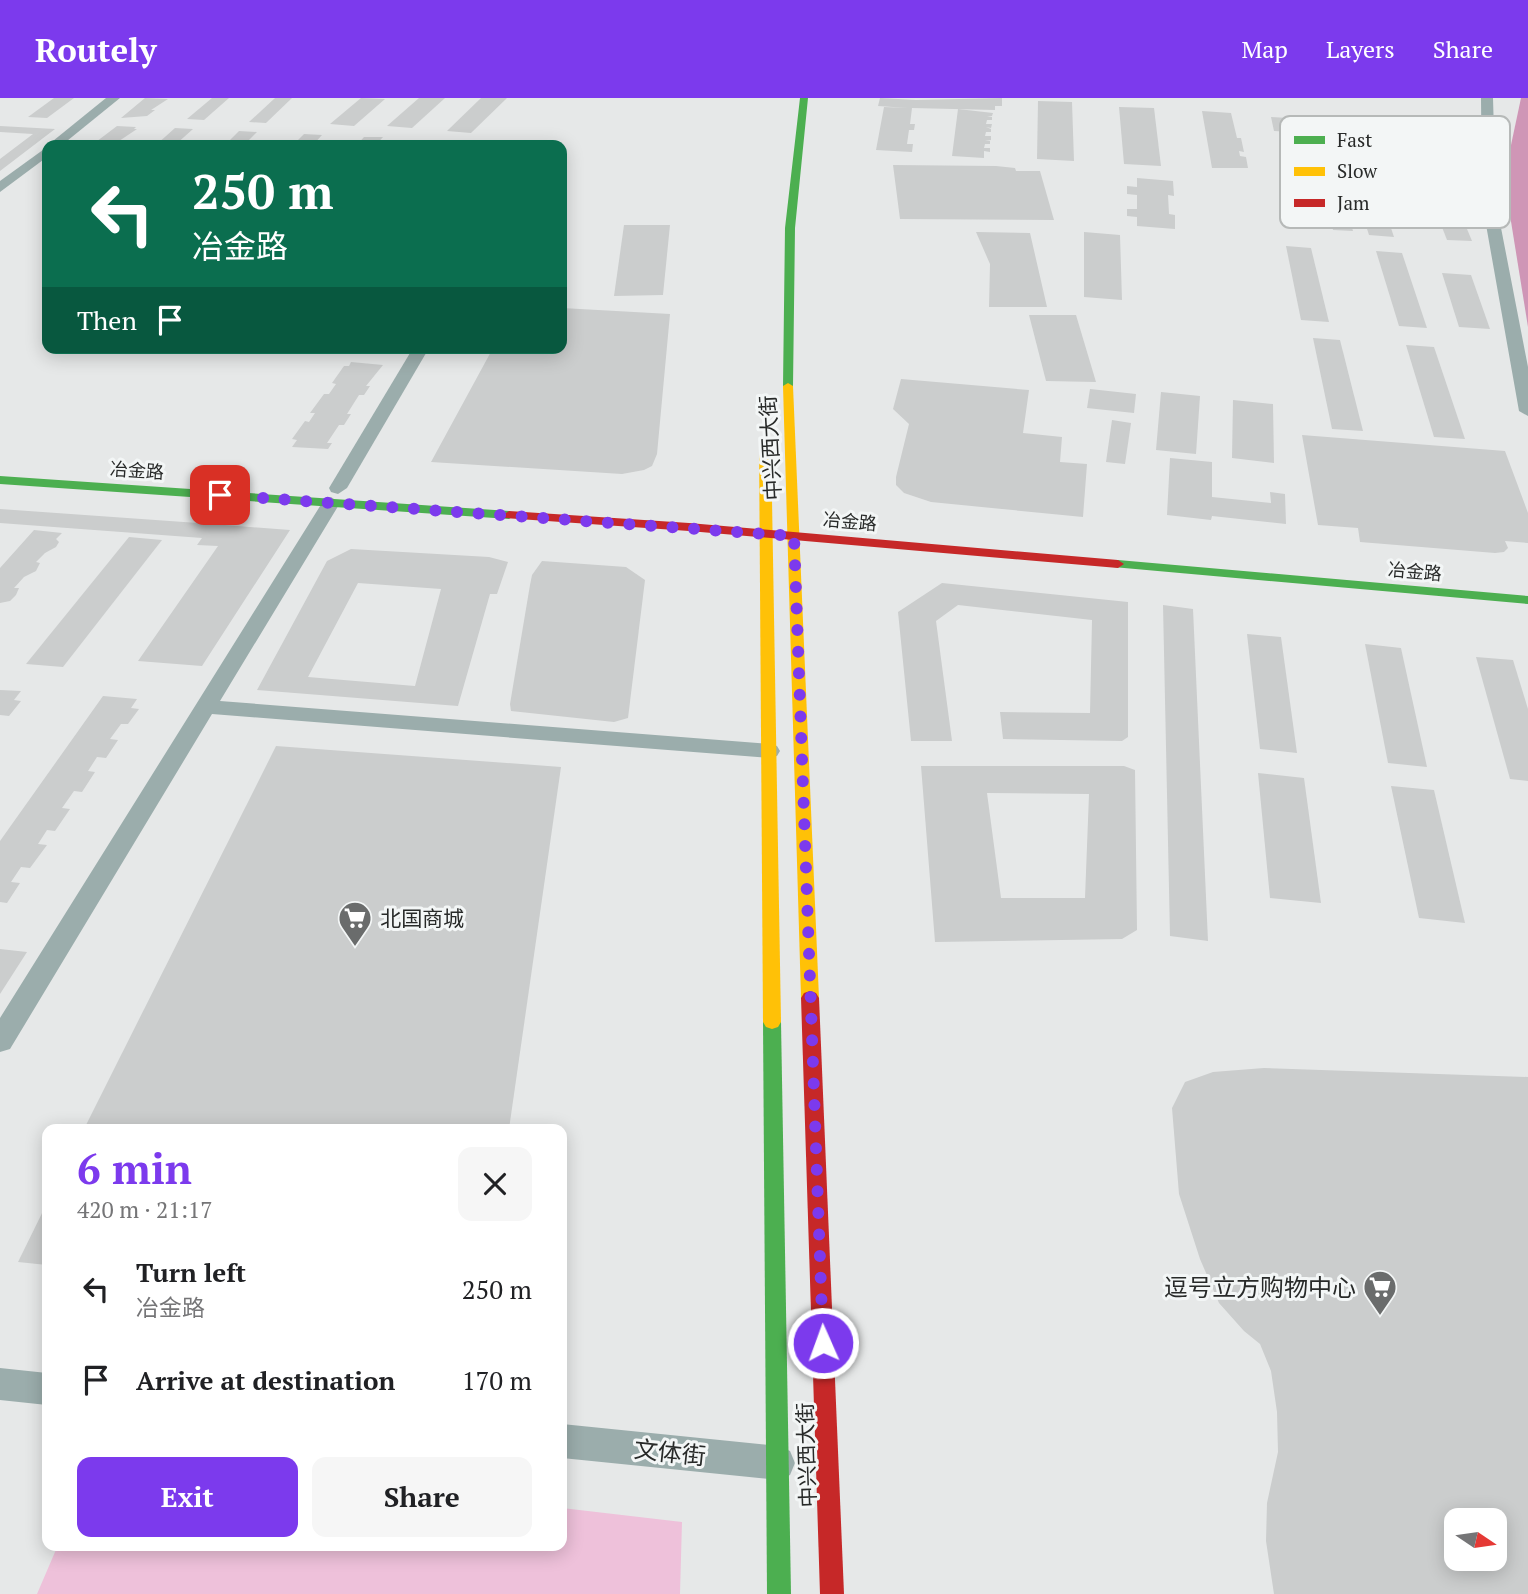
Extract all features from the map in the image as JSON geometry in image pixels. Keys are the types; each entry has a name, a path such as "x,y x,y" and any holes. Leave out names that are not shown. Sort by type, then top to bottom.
{"main road":[{"name":"中兴西大街","path":"804,98 794,168 788,268 788,397 800,515 794,536 832,1594"},
{"name":"中兴西大街","path":"764,422 760,512 767,533 779,1594"},
{"name":"冶金路","path":"0,466 1528,600"},
{"name":"冶金路","path":"0,480 334,496 536,500"},
{"name":"冶金路","path":"760,512 800,515"}],"street":[{"path":"60,140 114,98"},
{"path":"1487,98 1487,116"},
{"path":"0,188 42,155"},
{"path":"1494,228 1528,411"},
{"path":"0,1041 334,496 417,354"},
{"path":"206,706 769,751"},
{"path":"0,1384 42,1388"},
{"name":"文体街","path":"567,1442 778,1463"}],"shaded area":[{"path":"1521,98 1528,98 1528,327 1510,215 1510,150"},
{"path":"567,1509 682,1522 680,1594 37,1594 55,1551 567,1551"}],"building":[{"path":"54,98 74,98 47,118 28,117"},
{"path":"145,98 168,99 151,110 155,110 147,116 121,118"},
{"path":"212,98 229,98 204,120 187,119"},
{"path":"275,98 292,98 266,123 249,122"},
{"path":"361,98 385,99 354,126 330,124"},
{"path":"419,98 445,98 412,128 387,126"},
{"path":"481,98 507,98 471,133 447,131"},
{"path":"880,98 1002,98 1002,106 995,106 995,110 912,108 910,124 915,124 914,130 909,130 907,144 913,144 912,152 876,150 884,107 908,108 878,106"},
{"path":"1038,101 1072,102 1074,161 1037,159"},
{"path":"1119,107 1154,108 1161,166 1124,164"},
{"path":"958,109 993,113 987,117 992,117 992,120 987,120 986,124 992,124 991,128 986,127 991,129 991,132 986,132 985,136 991,136 991,140 985,141 990,141 984,148 990,148 990,152 984,151 984,158 952,156"},
{"path":"1202,111 1231,113 1237,138 1241,138 1244,152 1239,151 1240,156 1246,157 1248,168 1212,168"},
{"path":"1271,117 1280,118 1280,131 1274,131"},
{"path":"0,126 55,129 0,171 0,159 33,134 0,132"},
{"path":"117,126 137,129 120,140 99,140"},
{"path":"175,128 193,129 181,140 162,140"},
{"path":"239,131 257,132 249,140 230,140"},
{"path":"304,134 322,135 318,140 298,140"},
{"path":"364,137 383,137 380,140 361,140"},
{"path":"893,165 996,166 1015,168 1016,171 1040,171 1054,220 900,219"},
{"path":"1137,178 1173,181 1174,196 1168,195 1169,214 1175,215 1175,229 1137,226 1137,217 1127,216 1127,209 1137,209 1137,195 1127,194 1127,186 1137,187"},
{"path":"624,225 670,225 663,295 614,296"},
{"path":"1352,228 1353,231 1333,230"},
{"path":"1367,228 1391,228 1394,237 1369,235"},
{"path":"1442,228 1467,228 1472,241 1447,240"},
{"path":"976,232 1030,233 1047,307 989,307 990,264"},
{"path":"1084,232 1120,235 1122,300 1084,297"},
{"path":"1286,246 1311,248 1329,322 1301,320"},
{"path":"1376,251 1402,253 1427,328 1399,326"},
{"path":"1442,273 1471,275 1490,329 1459,327"},
{"path":"567,308 670,314 657,454 652,466 622,474 431,462 490,354 567,354"},
{"path":"1029,315 1076,315 1096,382 1046,381"},
{"path":"1313,338 1340,340 1363,431 1332,429"},
{"path":"1406,345 1434,347 1465,439 1434,437"},
{"path":"351,362 383,365 366,386 370,386 364,395 359,395 347,414 351,414 344,425 339,425 327,443 332,443 328,449 292,447 297,440 292,439 305,421 309,422 315,413 310,413 324,394 329,394 336,384 332,383 344,366 349,366"},
{"path":"901,379 1029,390 1023,433 1062,437 1060,462 1087,464 1083,517 931,502 904,493 896,485 896,477 909,424 893,409"},
{"path":"1090,389 1136,394 1134,413 1087,408"},
{"path":"1161,392 1200,396 1196,454 1156,450"},
{"path":"1233,400 1273,404 1274,463 1232,458"},
{"path":"1112,420 1131,423 1125,464 1106,462"},
{"path":"1302,435 1505,451 1528,513 1528,543 1505,541 1508,548 1504,552 1495,553 1360,542 1358,528 1318,525"},
{"path":"1170,458 1212,462 1212,497 1271,503 1270,492 1285,494 1286,524 1212,516 1211,520 1167,515"},
{"path":"0,509 290,530 202,666 138,661 218,546 197,545 202,538 0,523"},
{"path":"34,530 62,533 56,539 59,542 56,547 36,562 40,563 36,571 24,577 14,588 19,588 16,595 10,601 0,603 0,568"},
{"path":"129,537 162,540 63,667 26,664"},
{"path":"351,549 489,557 508,562 497,594 490,594 458,706 257,690 327,561","holes":["358,583 441,589 415,686 308,677"]},
{"path":"542,561 626,567 645,580 628,718 614,722 511,711 532,575"},
{"path":"942,583 1128,602 1128,737 1122,741 1003,739 1000,712 1090,713 1092,620 958,605 936,621 952,741 911,741 898,612"},
{"path":"1163,605 1193,609 1208,941 1170,936"},
{"path":"1247,634 1281,637 1297,753 1260,749"},
{"path":"1365,644 1401,648 1427,767 1388,763"},
{"path":"1476,657 1513,660 1528,709 1528,781 1510,779"},
{"path":"0,690 21,691 14,700 21,701 9,716 0,715"},
{"path":"103,696 137,699 131,708 139,709 128,724 121,724 110,739 118,740 106,758 97,757 88,771 95,772 82,792 74,791 62,808 70,809 55,831 47,830 38,844 47,845 30,868 21,867 11,882 20,883 7,903 0,902 0,841"},
{"name":"北国商城","path":"276,746 561,767 510,1124 87,1124"},
{"path":"921,766 1124,766 1135,770 1137,930 1122,939 935,942","holes":["987,793 1089,794 1085,898 1001,898"]},
{"path":"1258,773 1304,778 1321,903 1270,898"},
{"path":"1391,786 1434,790 1465,923 1419,918"},
{"path":"0,949 27,952 0,994"},
{"name":"逗号立方购物中心","path":"1264,1068 1528,1077 1528,1594 1274,1594 1266,1541 1267,1503 1278,1452 1277,1412 1271,1371 1260,1344 1244,1331 1219,1303 1200,1259 1179,1194 1172,1108 1185,1082 1213,1072"},
{"path":"42,1213 42,1264 18,1262"}],"traffic: fast":[{"path":"788,386 790,228 804,98"},
{"path":"0,480 509,515"},
{"path":"1118,564 1528,600"},
{"path":"772,1022 779,1594"}],"traffic: slow":[{"path":"788,386 810,998"},
{"path":"765,442 772,1022"}],"traffic: jam":[{"path":"509,515 689,527 1118,564"},
{"path":"810,998 832,1594"}],"place":[{"name":"北国商城","path":"355,948"},
{"name":"逗号立方购物中心","path":"1380,1317"}],"route":[{"path":"220,495 794,536 823,1343"}]}
